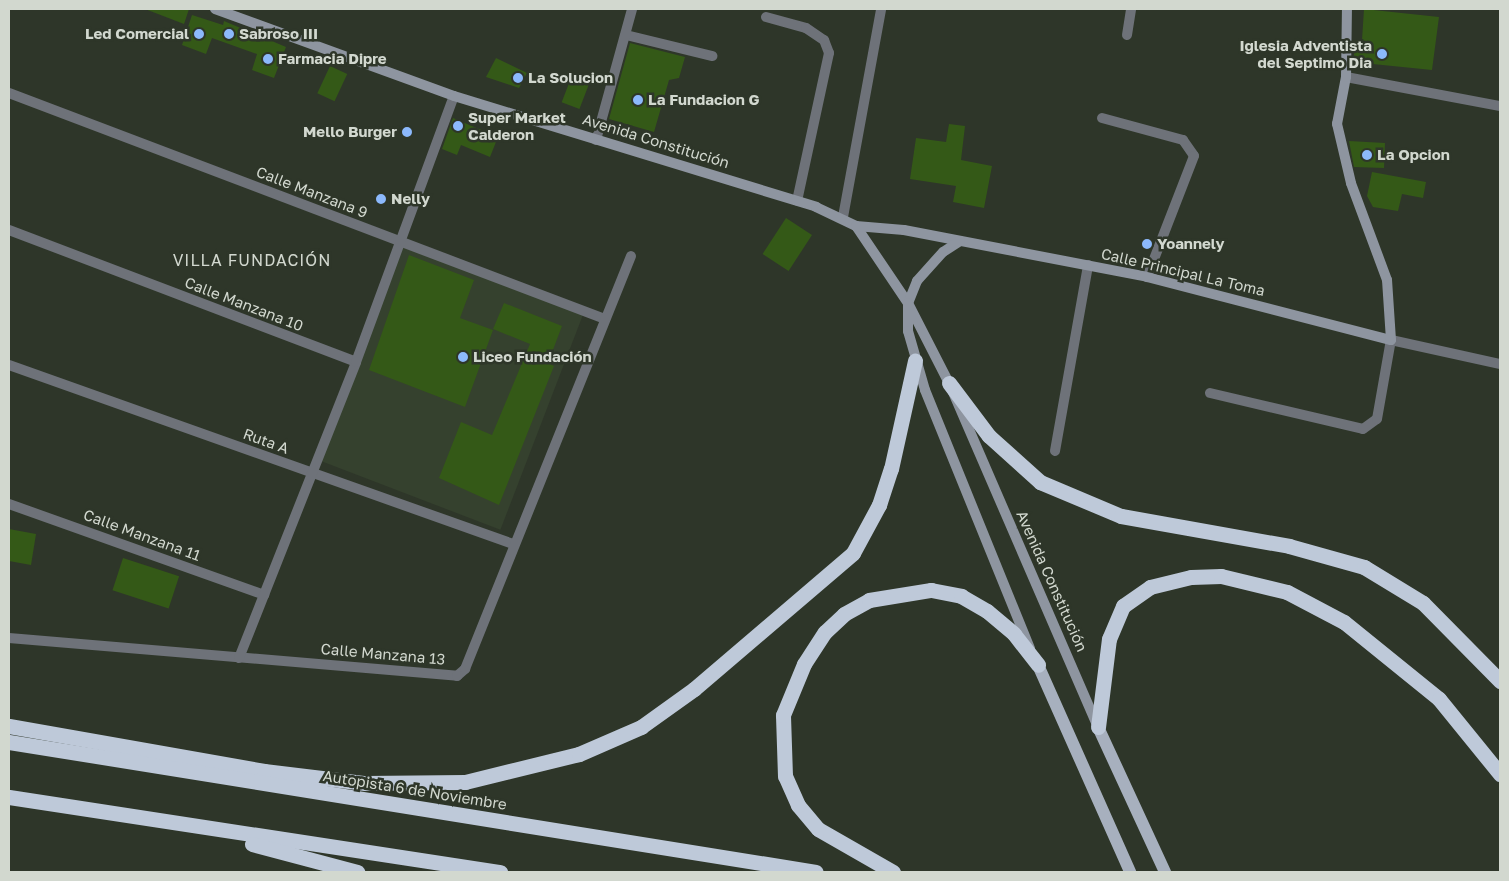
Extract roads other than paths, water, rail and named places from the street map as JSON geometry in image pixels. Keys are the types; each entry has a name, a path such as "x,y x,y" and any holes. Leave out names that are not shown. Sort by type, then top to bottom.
{"highway":[{"path":"9,726 264,771 365,783 465,782 579,754 642,727 694,689 853,553 879,505 891,469 915,361"},
{"path":"948,383 989,436 1040,482 1121,516 1289,546 1364,567 1423,603 1500,681"},
{"path":"1098,727 1109,638 1123,606 1150,587 1191,577 1221,576 1287,592 1344,622 1439,699 1500,774"},
{"path":"893,872 818,829 798,805 785,776 783,715 804,664 825,632 844,614 869,600 931,590 961,596 987,611 1014,634 1038,664"},
{"name":"Autopista 6 de Noviembre","path":"9,742 816,872"},
{"path":"9,797 186,826 500,872"},
{"path":"186,826 357,872"}],"main road":[{"name":"Avenida Constitución","path":"215,9 454,96 797,201 843,217 856,226 908,303 948,383 1098,727 1162,866"},
{"path":"1347,9 1346,77 1337,124 1351,183 1388,280 1391,340"},
{"name":"Calle Principal La Toma","path":"856,226 960,241 1147,277 1391,340"},
{"path":"908,303 930,264 960,241"},
{"name":"Avenida Constitución","path":"908,303 915,361 990,556 1129,869"}],"street":[{"path":"596,140 632,9"},
{"path":"843,217 881,9"},
{"path":"1127,35 1131,9"},
{"path":"766,17 806,28 824,40 828,53 797,201"},
{"path":"626,35 712,56"},
{"path":"1346,77 1500,106"},
{"name":"Calle Manzana 9","path":"9,93 605,319"},
{"path":"238,658 356,362 454,96"},
{"path":"1102,118 1183,140 1191,147 1194,156 1147,277"},
{"name":"Calle Manzana 10","path":"9,230 356,362"},
{"name":"Calle Manzana 13","path":"9,638 457,676 465,669 512,544 631,256"},
{"path":"1054,451 1088,266"},
{"path":"1210,393 1363,429 1377,419 1391,340"},
{"name":"Calle Principal La Toma","path":"1391,340 1500,364"},
{"name":"Ruta A","path":"9,365 512,544"},
{"name":"Calle Manzana 11","path":"9,504 264,595"}],"place":[{"name":"Led Comercial","path":"199,34"},
{"name":"Sabroso III","path":"229,34"},
{"name":"Iglesia Adventista del Septimo Dia","path":"1382,54"},
{"name":"Farmacia Dipre","path":"268,59"},
{"name":"La Solucion","path":"518,78"},
{"name":"La Fundacion G","path":"638,100"},
{"name":"Super Market Calderon","path":"458,126"},
{"name":"Mello Burger","path":"407,132"},
{"name":"La Opcion","path":"1367,155"},
{"name":"Nelly","path":"381,199"},
{"name":"Yoannely","path":"1147,244"},
{"name":"Liceo Fundación","path":"463,357"}],"district":[{"name":"VILLA FUNDACIÓN","path":"252,260"}]}
